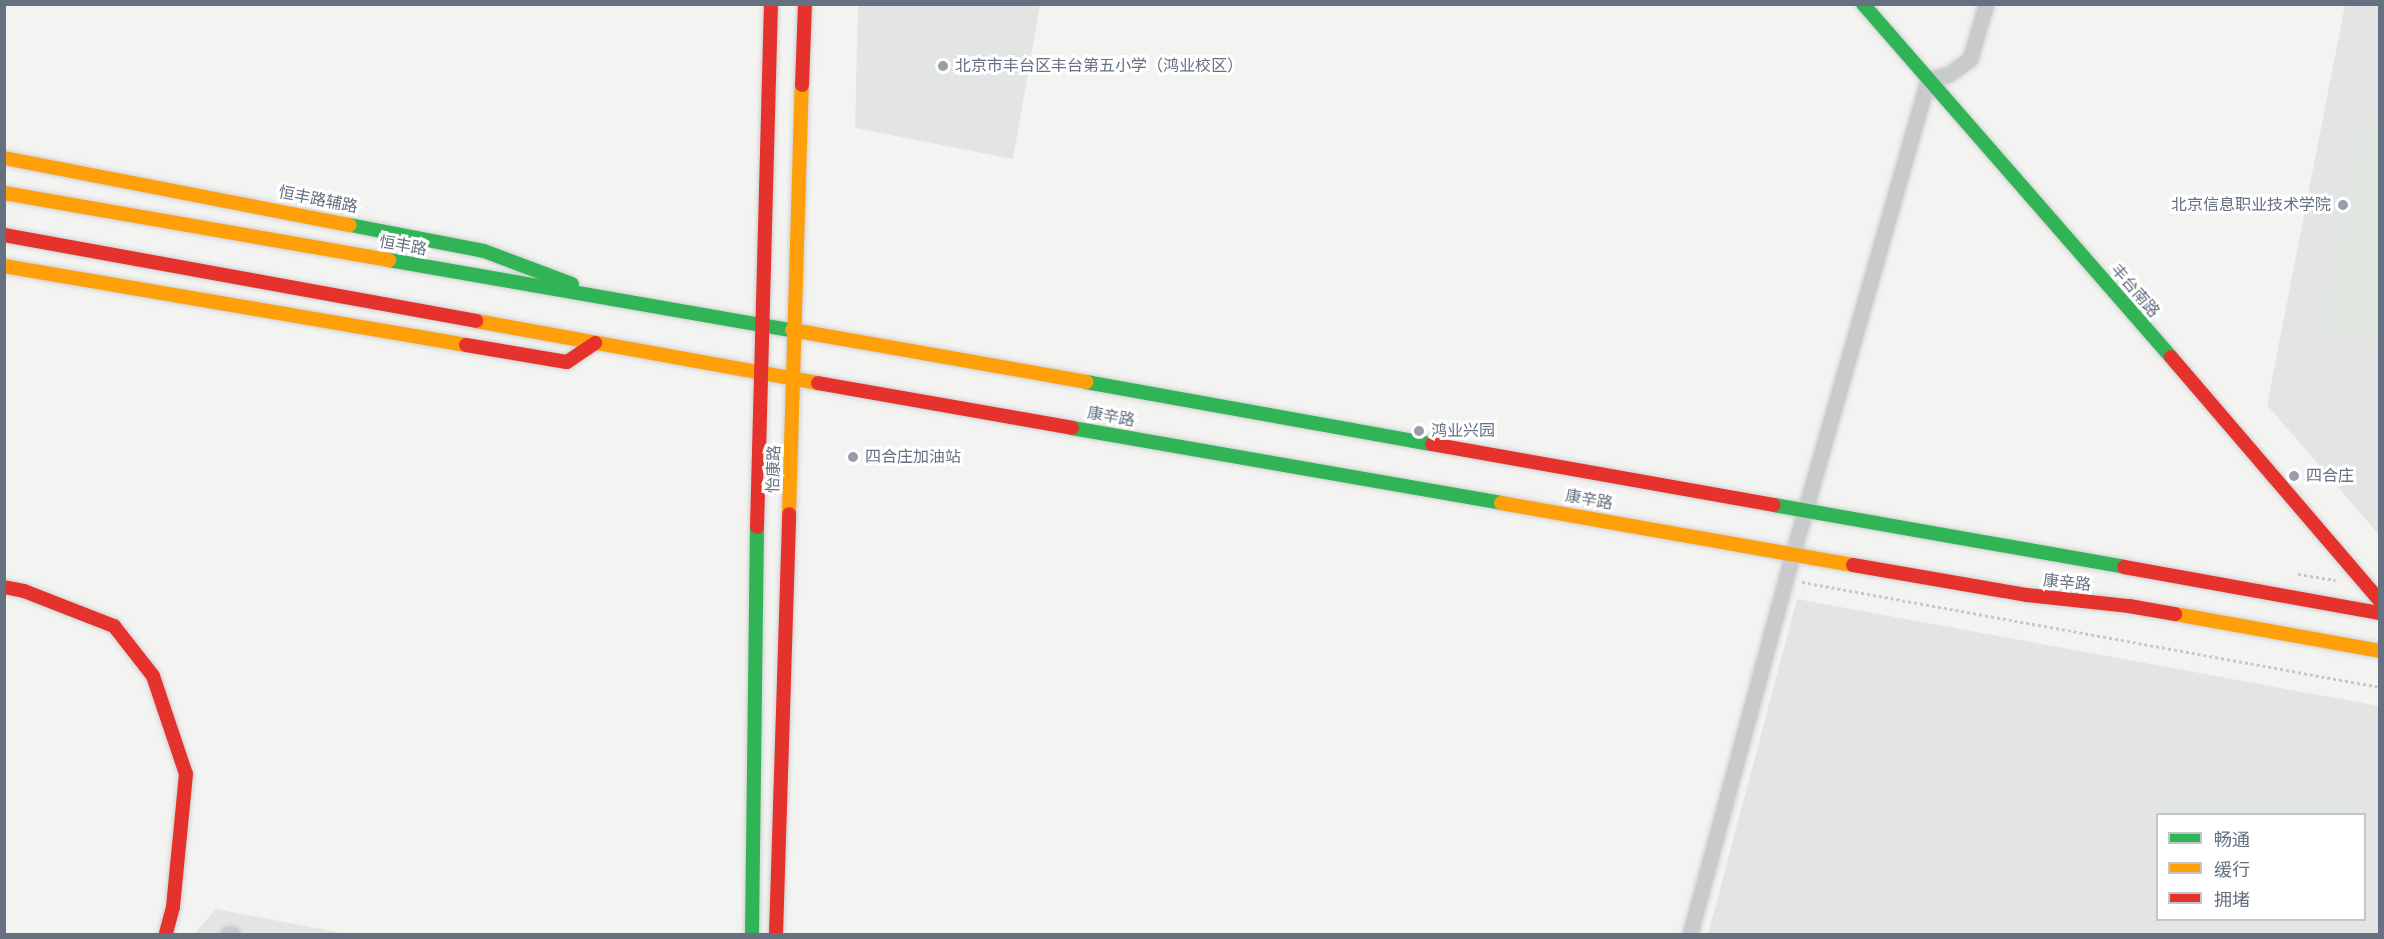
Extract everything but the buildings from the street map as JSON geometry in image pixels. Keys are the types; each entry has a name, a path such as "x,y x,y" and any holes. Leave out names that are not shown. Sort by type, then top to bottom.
{"main road":[{"name":"怡康路","path":"752,934 758,373 771,4"},
{"name":"怡康路","path":"776,934 805,4"},
{"name":"丰台南路","path":"1863,4 2282,484 2379,601"},
{"name":"恒丰路辅路","path":"4,158 484,251 619,301"},
{"name":"恒丰路","path":"4,193 796,331"},
{"path":"4,235 595,344 794,378"},
{"path":"4,266 567,362 595,344"},
{"name":"康辛路","path":"796,331 2379,613"},
{"name":"康辛路","path":"794,378 2027,595 2129,606 2379,651"},
{"path":"4,587 24,591 114,626 153,676 186,774 173,907 166,934"}],"street":[{"path":"1690,934 1793,553 1928,80 1949,74 1970,59 1986,4"}],"path":[{"path":"1786,579 2379,687"}],"shaded area":[{"name":"北京市丰台区丰台第五小学（鸿业校区）","path":"858,5 1040,5 1013,159 855,128"},
{"name":"北京信息职业技术学院","path":"2345,5 2379,5 2379,535 2267,405"},
{"path":"2365,125 2379,128 2379,341 2323,330"},
{"path":"1797,599 2379,706 2379,934 1708,934"},
{"path":"216,909 347,934 194,934"}],"traffic: fast":[{"path":"1863,4 2171,357"},
{"path":"350,225 484,251 572,284"},
{"path":"389,260 792,330"},
{"path":"1086,382 1432,444"},
{"path":"1072,428 1501,503"},
{"path":"1774,505 2124,567"},
{"path":"752,934 757,527"}],"traffic: slow":[{"path":"789,514 802,85"},
{"path":"4,158 350,225"},
{"path":"4,193 389,260"},
{"path":"4,266 466,345"},
{"path":"476,321 818,383"},
{"path":"792,330 1086,382"},
{"path":"1501,503 1853,565"},
{"path":"2175,614 2380,651"}],"traffic: jam":[{"path":"757,527 771,4"},
{"path":"802,85 805,4"},
{"path":"4,235 476,321"},
{"path":"466,345 567,362 595,343"},
{"path":"2171,357 2380,601"},
{"path":"818,383 1072,428"},
{"path":"1432,444 1774,505"},
{"path":"776,934 789,514"},
{"path":"1853,565 2027,595 2129,606 2175,614"},
{"path":"2124,567 2380,613"},
{"path":"4,587 24,591 114,626 153,676 186,774 173,907 166,934"}],"place":[{"name":"北京市丰台区丰台第五小学（鸿业校区）","path":"943,66"},
{"name":"北京信息职业技术学院","path":"2343,205"},
{"name":"鸿业兴园","path":"1419,431"},
{"name":"四合庄加油站","path":"853,457"},
{"name":"四合庄","path":"2294,476"}]}
